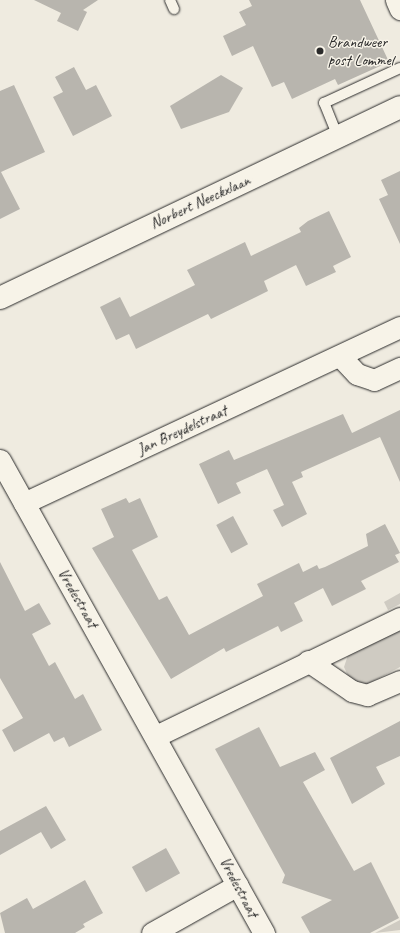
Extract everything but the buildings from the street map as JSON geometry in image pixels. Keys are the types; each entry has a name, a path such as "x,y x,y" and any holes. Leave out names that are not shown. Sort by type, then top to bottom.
{"main road":[{"name":"Norbert Neeckxlaan","path":"0,298 400,107"}],"street":[{"path":"396,0 400,9"},
{"name":"Jan Breydelstraat","path":"24,504 400,327"},
{"path":"340,356 357,374 374,380 400,368"},
{"name":"Vredestraat","path":"0,460 156,736 264,933"},
{"path":"156,736 308,661 400,618"},
{"path":"308,661 352,691 367,695 400,681"},
{"path":"152,933 238,885"}],"lane":[{"path":"338,137 324,103 400,68"}],"shaded area":[{"path":"400,593 400,604 388,610 384,602"},
{"path":"400,626 400,667 366,685 350,680 344,667 349,652"},
{"path":"400,920 400,930 375,933"}],"place":[{"name":"Brandweer post Lommel","path":"320,51"}]}
